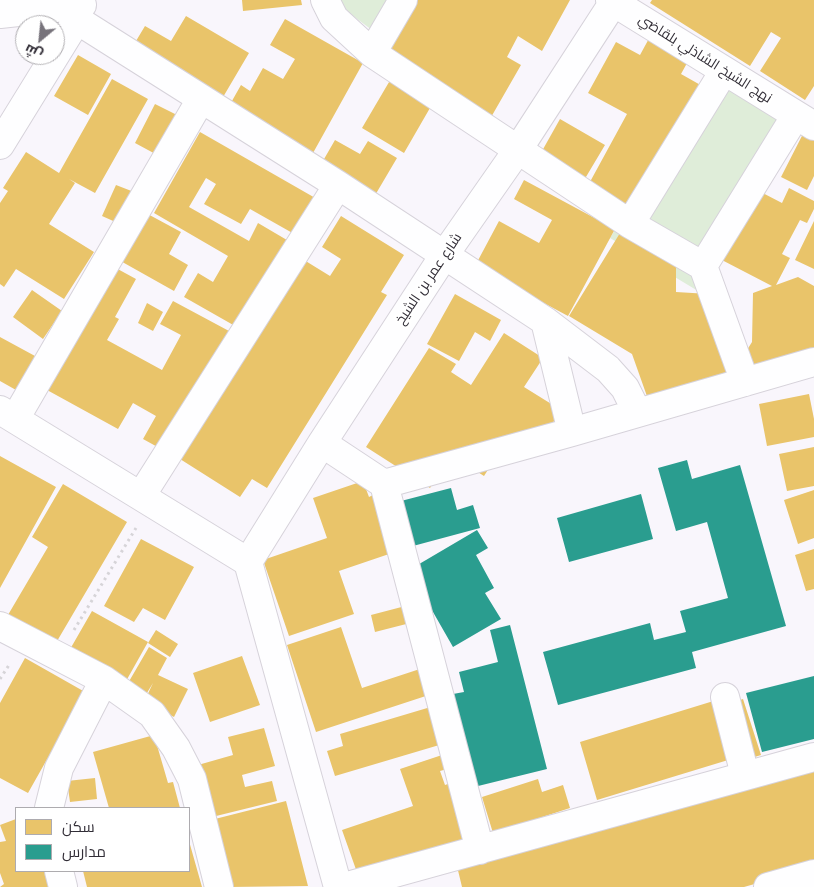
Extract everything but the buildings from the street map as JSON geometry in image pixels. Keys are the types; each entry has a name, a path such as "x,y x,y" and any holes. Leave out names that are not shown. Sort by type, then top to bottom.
{"street":[{"path":"325,0 334,18 372,53 519,148 630,224 704,266 745,382"},
{"path":"372,53 403,0"},
{"name":"نهج الشيخ الشاذلي بلقاضي","path":"613,1 805,121 704,266"},
{"name":"شارع عمر بن الشيخ","path":"248,562 322,443 445,254 519,148 613,1"},
{"path":"0,145 80,8"},
{"path":"0,14 80,8 201,99 445,254 544,321 608,369 625,388 637,412"},
{"path":"630,224 724,71"},
{"path":"201,99 7,414 248,562 338,887"},
{"path":"146,499 338,185"},
{"path":"544,321 572,432"},
{"path":"384,484 814,363"},
{"path":"322,443 384,484 480,850"},
{"path":"0,626 104,680 152,714 176,748 192,779 219,887"},
{"path":"49,807 59,768 104,680"},
{"path":"725,697 745,776"},
{"path":"344,887 814,756"},
{"path":"58,872 63,887"}],"path":[{"path":"58,656 146,499"}],"green space":[{"path":"336,0 400,0 380,36 337,4"},
{"path":"719,58 806,111 698,291 610,238"}]}
